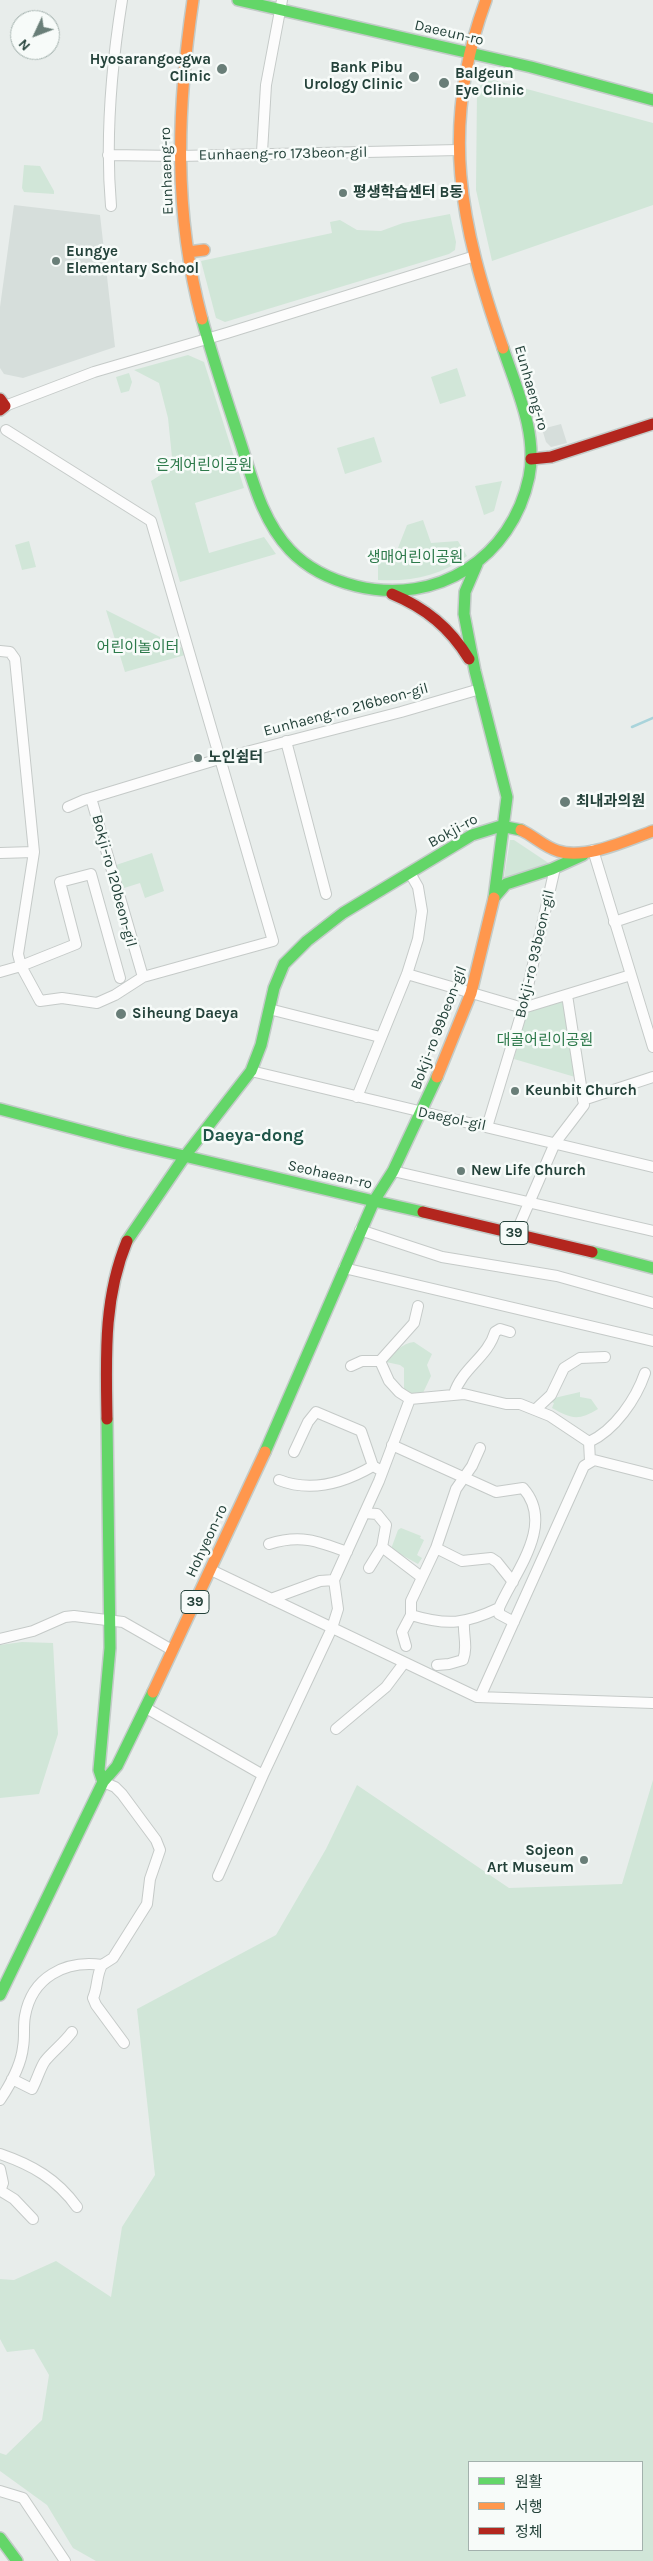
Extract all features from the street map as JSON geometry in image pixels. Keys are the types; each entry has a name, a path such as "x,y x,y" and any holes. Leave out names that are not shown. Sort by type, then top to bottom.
{"main road":[{"name":"Eunhaeng-ro","path":"193,0 182,80 179,156 181,194 188,252 193,285 258,497 274,530 298,557 324,576 353,587 386,592 408,591 436,585 458,576 479,561 499,542 514,519 526,488 531,458 527,420 475,256 463,206 459,150 460,114 469,53 486,0"},
{"name":"Daeeun-ro","path":"238,0 281,5 653,100"},
{"path":"188,252 204,250"},
{"path":"531,458 551,456 653,424"},
{"path":"479,561 467,584 463,603 475,671 507,797 504,825 520,828 561,852 593,850"},
{"path":"386,592 421,607 434,616 455,637 475,671"},
{"name":"Bokji-ro","path":"103,1782 99,1770 106,1710 110,1621 106,1332 112,1289 126,1242 185,1156 251,1071 261,1045 277,981 289,958 343,913 472,836 494,826 504,825"},
{"name":"Bokji-ro 99beon-gil","path":"374,1201 394,1172 444,1063 471,992 494,898 504,825"},
{"path":"494,898 506,884 556,868 593,850 653,831"},
{"name":"Seohaean-ro","path":"0,1109 185,1156 516,1233 653,1268"},
{"name":"Hohyeon-ro","path":"0,1995 103,1782 117,1766 146,1708 297,1381 374,1201"},
{"path":"2,2541 17,2561"}],"street":[{"path":"111,206 108,155 111,73 122,0"},
{"path":"262,152 266,85 281,5"},
{"name":"Eunhaeng-ro 173beon-gil","path":"108,155 179,156 262,152 373,153 459,150"},
{"path":"1,405 94,372 209,339 475,256"},
{"path":"0,651 10,652 15,659 34,852 18,954 21,966 40,1001 66,998 97,1003 143,977 274,941 219,759 151,521 6,430"},
{"name":"Eunhaeng-ro 216beon-gil","path":"219,759 401,712 480,689"},
{"path":"286,741 326,894"},
{"name":"Bokji-ro 120beon-gil","path":"143,977 91,798 219,759"},
{"path":"68,807 91,798"},
{"path":"593,850 653,1047"},
{"path":"0,853 34,852"},
{"name":"Bokji-ro 93beon-gil","path":"487,1127 523,1008 556,868"},
{"path":"357,1097 407,974 418,939 422,911 418,887 410,873"},
{"path":"0,972 21,966 76,944 60,882 91,874 120,978"},
{"path":"614,922 653,909"},
{"path":"407,974 523,1008 631,975"},
{"path":"516,1233 555,1143 584,1105 567,995"},
{"path":"269,1009 380,1037"},
{"name":"Daegol-gil","path":"251,1071 653,1167"},
{"path":"583,1100 653,1077"},
{"path":"394,1172 653,1232"},
{"path":"360,1230 442,1257 557,1276 653,1303"},
{"path":"344,1268 653,1341"},
{"path":"351,1366 362,1361 380,1361 414,1323 418,1306"},
{"path":"454,1394 458,1380 490,1347 495,1332 500,1330 510,1332"},
{"path":"536,1409 551,1395 564,1368 580,1358 606,1356"},
{"path":"380,1361 389,1381 398,1392 410,1399 464,1394 536,1409 589,1442"},
{"path":"589,1442 600,1437 624,1411 640,1388 645,1373"},
{"path":"218,1876 332,1628 338,1609 334,1580 365,1513 378,1468 392,1445 410,1399"},
{"path":"294,1452 308,1422 316,1412 361,1431 378,1468"},
{"path":"589,1442 590,1461"},
{"path":"392,1445 496,1492 523,1488 530,1496 535,1514 534,1534 513,1582 499,1608 499,1614 502,1617 514,1622"},
{"path":"406,1646 402,1632 411,1615 411,1601 420,1576 436,1548 462,1478 472,1466 480,1448"},
{"path":"590,1461 653,1475"},
{"path":"480,1697 584,1466 590,1461"},
{"path":"279,1480 290,1484 316,1488 337,1483 378,1468"},
{"path":"365,1513 378,1514 386,1525 382,1547 369,1568"},
{"path":"270,1544 287,1538 303,1538 347,1552"},
{"path":"382,1547 420,1576"},
{"path":"436,1548 462,1561 491,1558 497,1562 513,1582"},
{"path":"211,1570 404,1663 480,1697 653,1703"},
{"path":"271,1599 320,1581 334,1580"},
{"path":"411,1615 429,1620 464,1622 499,1608"},
{"path":"0,1639 33,1631 70,1616 123,1622 172,1650"},
{"path":"437,1665 462,1660 466,1640 463,1632 464,1622"},
{"path":"336,1729 386,1687 404,1663"},
{"path":"146,1708 263,1775"},
{"path":"0,2100 12,2079 23,2049 25,2016 40,1982 49,1974 65,1967 86,1962 102,1964 113,1958 147,1904 150,1879 160,1850 156,1840 122,1794 103,1782"},
{"path":"102,1964 97,1975 97,1989 94,1998 96,2005 124,2043"},
{"path":"12,2079 32,2089 40,2077 45,2062 72,2032"},
{"path":"0,2154 26,2164 57,2183 77,2208"},
{"path":"0,2170 3,2183 0,2191 14,2199 33,2219"},
{"path":"0,2491 23,2498 65,2561"}],"shaded area":[{"name":"Eungye Elementary School","path":"14,205 100,215 115,347 23,378 4,374 0,368 0,307"},
{"path":"561,424 567,443 551,447 546,442 542,429"}],"green space":[{"path":"486,78 653,123 653,205 492,261 476,190 477,90"},
{"path":"24,165 40,166 54,194 24,192 22,188"},
{"path":"450,214 456,242 455,250 449,254 225,322 216,318 201,261 332,233 330,222 340,220 357,230 381,231 403,223"},
{"name":"은계어린이공원","path":"188,355 204,362 244,488 195,503 209,553 264,537 276,554 180,582 151,481 173,467 168,418 159,383 134,370"},
{"path":"457,368 466,396 440,404 431,377"},
{"path":"129,373 132,382 129,391 121,393 116,377"},
{"path":"374,437 382,462 345,474 337,448"},
{"path":"502,481 494,511 484,515 475,486"},
{"name":"생매어린이공원","path":"423,520 431,543 458,541 467,556 436,573 414,579 378,580 378,559 396,553 407,525"},
{"path":"29,541 36,567 22,570 15,545"},
{"name":"어린이놀이터","path":"106,610 182,648 185,655 125,672"},
{"path":"510,840 514,840 550,864 504,878"},
{"path":"152,853 164,891 145,898 140,883 121,889 113,866"},
{"name":"대골어린이공원","path":"565,999 567,1001 575,1077 514,1059 526,1011"},
{"path":"414,1342 432,1354 427,1365 431,1376 422,1395 404,1392 404,1368 400,1365 386,1362 398,1349"},
{"path":"580,1392 580,1397 591,1399 598,1409 580,1417 575,1417 552,1408 554,1403 549,1401 550,1399"},
{"path":"401,1528 421,1536 420,1538 424,1540 417,1555 422,1558 418,1564 391,1549 398,1530"},
{"path":"22,1642 53,1643 58,1734 39,1794 0,1798 0,1645"},
{"path":"653,1780 653,2561 96,2561 73,2548 47,2505 0,2471 0,2453 6,2455 42,2420 49,2375 34,2349 7,2352 0,2339 0,2279 14,2280 56,2261 111,2297 122,2227 155,2175 137,2009 276,1935 326,1849 357,1785 509,1888 622,1884"}],"waterway":[{"path":"632,727 653,718"}],"traffic: fast":[{"path":"238,0 531,67 653,100"},
{"path":"202,319 258,497 280,538 304,562 320,572 356,586 386,590 415,589 442,582 467,569 488,552 506,531 520,506 529,477 531,444 524,411 503,348"},
{"path":"477,564 465,592 464,614 475,671 507,797 494,898"},
{"path":"127,1241 185,1156 251,1071 261,1045 274,988 284,964 307,941 343,913 472,835 501,826 521,830"},
{"path":"494,898 506,884 552,869 583,855"},
{"path":"0,1109 125,1142 374,1201 393,1171 437,1077"},
{"path":"265,1452 374,1201 423,1212"},
{"path":"592,1252 653,1268"},
{"path":"103,1782 99,1770 110,1648 107,1419"},
{"path":"0,1995 103,1782 117,1766 153,1692"},
{"path":"0,2538 17,2561"}],"traffic: slow":[{"path":"193,0 181,120 182,200 186,239 202,319"},
{"path":"486,0 471,46 463,91 459,133 461,175 466,217 476,259 503,348"},
{"path":"188,252 204,250"},
{"path":"521,830 553,849 569,853 581,853 606,848 653,831"},
{"path":"437,1077 471,993 494,898"},
{"path":"153,1692 265,1452"}],"traffic: jam":[{"path":"0,399 5,406 0,410"},
{"path":"531,459 551,457 653,424"},
{"path":"392,594 416,606 436,620 454,638 469,659"},
{"path":"423,1212 592,1252"},
{"path":"107,1419 106,1374 110,1307 119,1263 127,1241"}],"place":[{"name":"Hyosarangoegwa Clinic","path":"222,69"},
{"name":"Bank Pibu Urology Clinic","path":"414,77"},
{"name":"Balgeun Eye Clinic","path":"444,83"},
{"name":"평생학습센터 B동","path":"343,193"},
{"name":"Eungye Elementary School","path":"56,261"},
{"name":"노인쉼터","path":"198,758"},
{"name":"최내과의원","path":"565,802"},
{"name":"Siheung Daeya","path":"121,1014"},
{"name":"Keunbit Church","path":"515,1091"},
{"name":"New Life Church","path":"461,1171"},
{"name":"Sojeon Art Museum","path":"584,1860"}],"district":[{"name":"Daeya-dong","path":"253,1136"}]}
